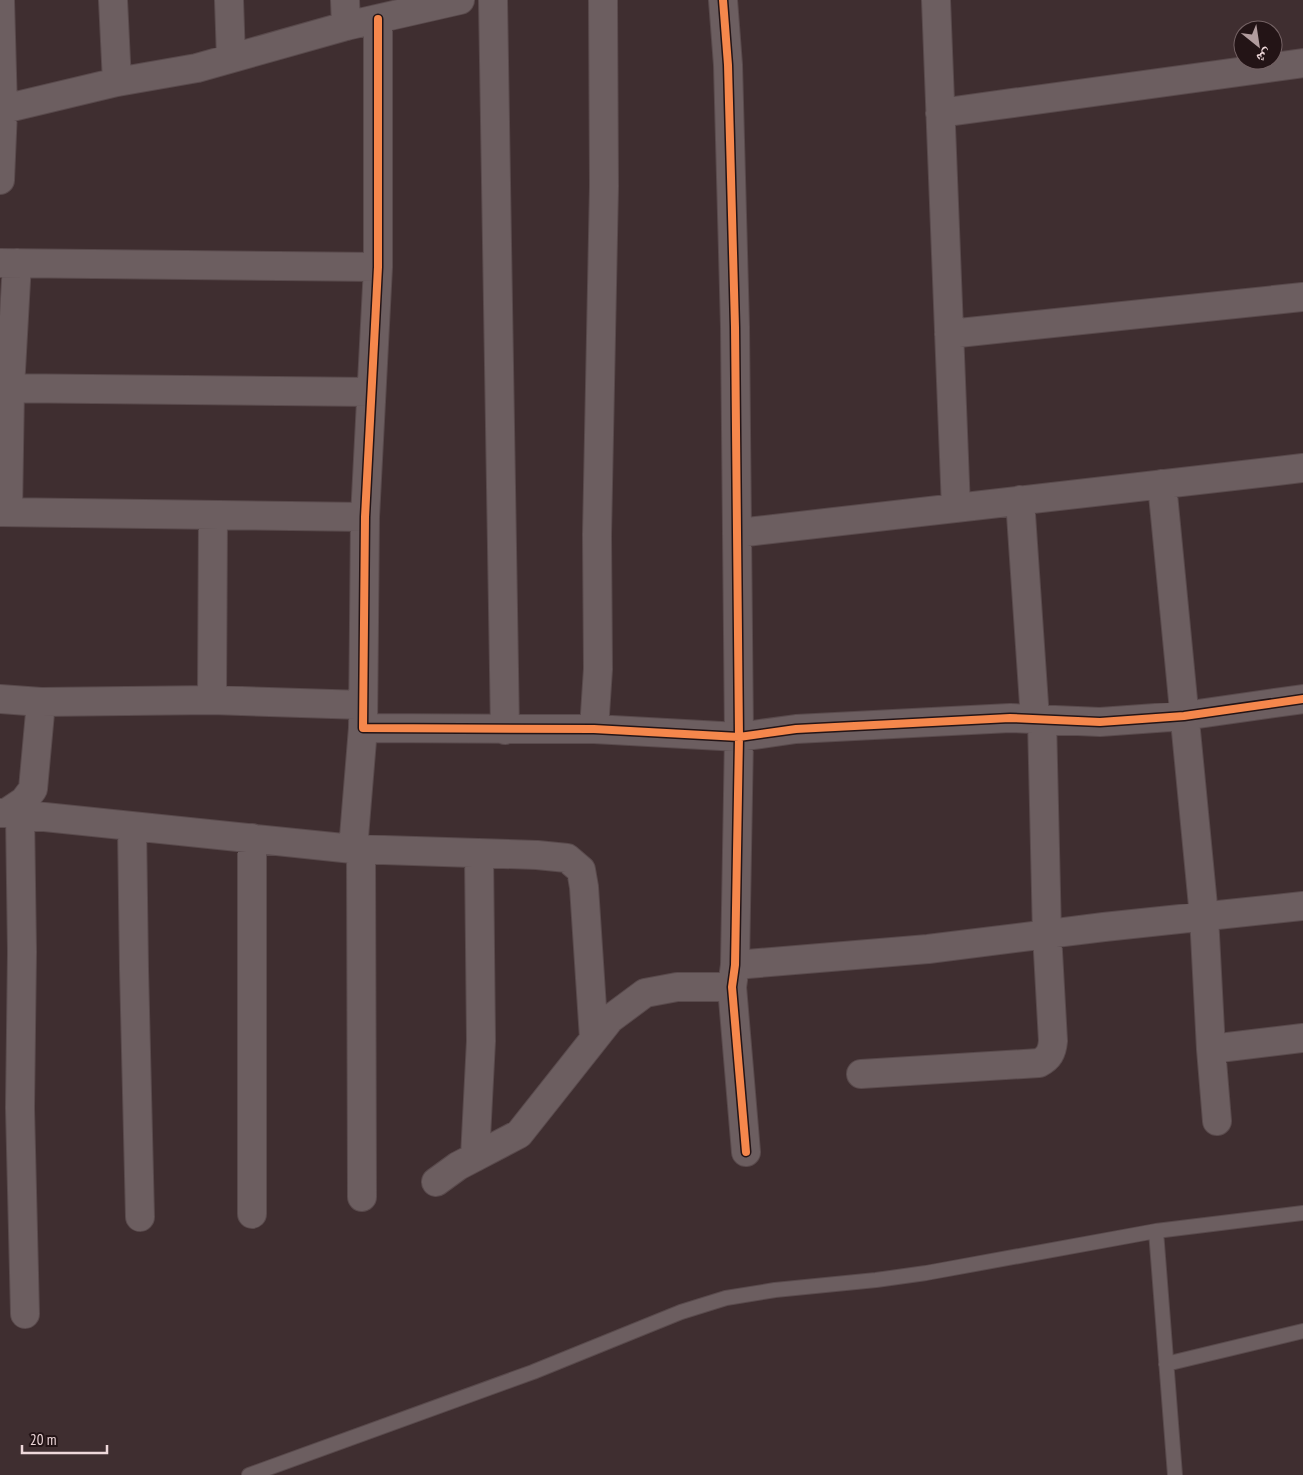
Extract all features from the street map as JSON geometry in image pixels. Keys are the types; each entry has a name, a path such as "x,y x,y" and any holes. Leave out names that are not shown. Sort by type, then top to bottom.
{"street":[{"path":"0,0 0,180"},
{"path":"113,0 117,82"},
{"path":"228,0 230,58"},
{"path":"1,110 117,82 197,68 230,58 346,13 378,19 412,5 460,0"},
{"path":"493,0 505,730"},
{"path":"594,729 598,669 597,535 604,186 603,0"},
{"path":"723,0 728,65 738,533 739,737 734,976 746,1152"},
{"path":"936,0 956,508"},
{"path":"362,1197 357,849 363,717 365,517 378,267 378,19"},
{"path":"940,113 1303,63"},
{"path":"365,517 4,512 8,263 378,267"},
{"path":"949,334 1303,297"},
{"path":"5,388 371,392"},
{"path":"738,533 1303,468"},
{"path":"1162,484 1204,916 1217,1121"},
{"path":"861,1074 1039,1063 1052,1052 1038,719 1020,500"},
{"path":"212,515 212,700"},
{"path":"0,699 41,702 212,700 363,717 505,730 594,729 739,737 796,729 1010,718 1100,722 1184,716 1303,699"},
{"path":"9,813 24,801 33,789 41,702"},
{"path":"9,813 357,849 567,858 581,870 584,887 594,1038"},
{"path":"9,813 22,952 20,1108 24,1314"},
{"path":"132,826 140,1217"},
{"path":"252,838 252,1214"},
{"path":"475,1157 481,1041 479,854"},
{"path":"436,1182 458,1166 519,1134 610,1019 645,993 734,976 928,949 1303,906"},
{"path":"1211,1049 1303,1038"}],"lane":[{"path":"249,1475 524,1375 681,1312 726,1298 775,1290 926,1273 1156,1231 1303,1213"},
{"path":"1156,1231 1175,1475"},
{"path":"1166,1364 1303,1331"}],"cycle path":[{"path":"723,0 728,65 735,327 739,737 735,965 732,987 746,1152"},
{"path":"378,19 378,267 365,517 363,728 594,729 739,737 796,729 1010,718 1100,722 1184,716 1303,699"}]}
